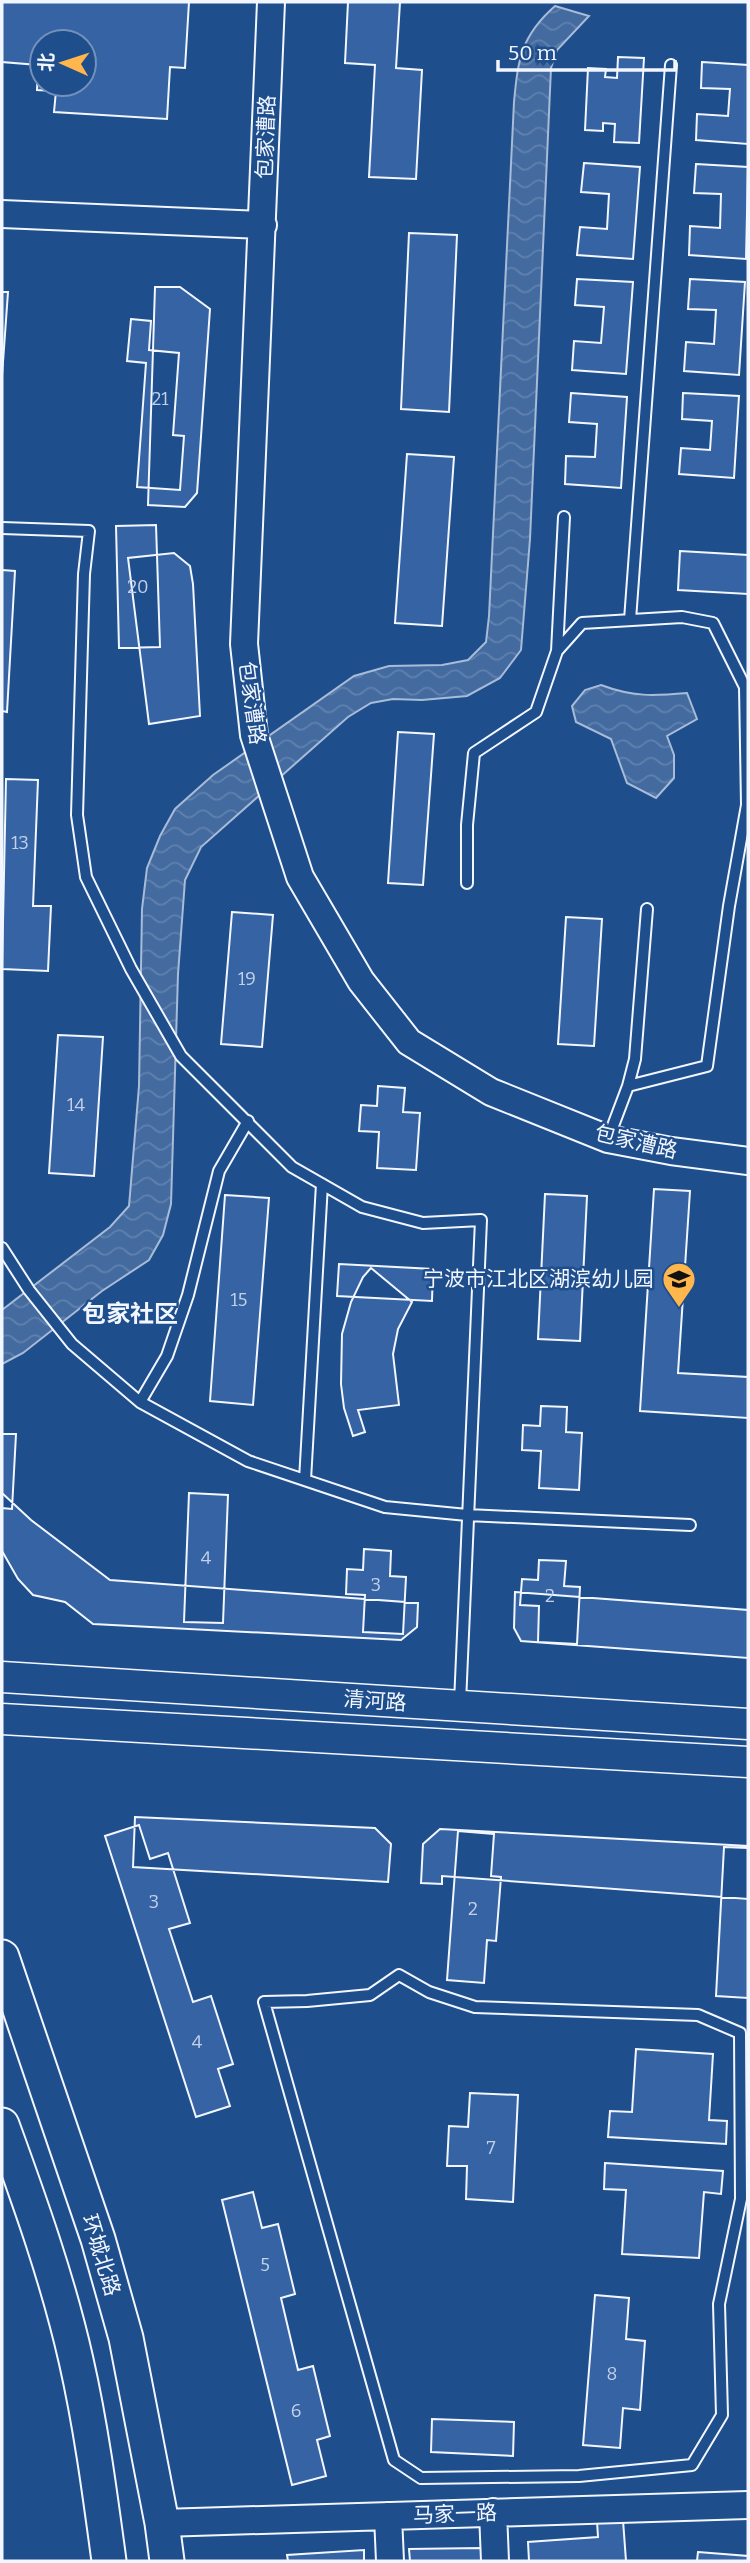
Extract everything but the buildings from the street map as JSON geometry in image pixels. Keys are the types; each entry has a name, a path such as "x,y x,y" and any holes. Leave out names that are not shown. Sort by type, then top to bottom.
{"main road":[{"name":"清河路","path":"2,1676 748,1724"},
{"name":"清河路","path":"2,1718 748,1762"},
{"name":"环城北路","path":"2,1957 98,2239 126,2338 167,2561"},
{"path":"2,2125 44,2241 76,2360 100,2496 108,2561"}],"street":[{"name":"包家漕路","path":"271,2 244,644 254,735 300,877 361,981 408,1042 491,1093 608,1139 748,1161"},
{"path":"2,214 263,225"},
{"name":"马家一路","path":"162,2523 748,2505"},
{"path":"493,2512 495,2561"},
{"path":"388,2516 390,2561"}],"lane":[{"path":"630,620 671,65"},
{"path":"467,883 467,825 474,753 536,712 557,651 564,517"},
{"path":"2,528 89,531 84,574 77,816 86,877 131,969 181,1056 292,1167 362,1207 423,1223 481,1220 459,1706"},
{"path":"557,651 582,623 682,617 713,623 745,687 747,804 729,905 707,1066 628,1086"},
{"path":"608,1139 635,1059 647,909"},
{"path":"141,1402 167,1356 188,1295 219,1171 247,1121"},
{"path":"305,1480 322,1184"},
{"path":"2,1248 29,1290 72,1344 141,1402 248,1461 385,1507 467,1515 690,1525"},
{"path":"399,1975 429,1992 475,2007 698,2015 740,2033 745,2199 719,2304 722,2415 692,2465 579,2476 421,2478 394,2460 264,2002 370,1995 399,1975"}],"water":[{"path":"555,6 589,16 557,50 551,68 530,539 521,650 500,678 467,696 422,700 393,699 371,703 348,717 201,847 185,880 178,974 171,1204 163,1235 149,1260 102,1291 23,1353 2,1364 2,1310 110,1227 129,1206 139,1086 142,909 147,868 175,809 213,775 354,676 389,666 442,665 468,660 486,642 514,102 523,49 535,28"},
{"path":"601,685 643,695 687,693 697,719 667,736 674,755 674,778 656,798 627,783 611,739 576,722 572,706 585,690"}],"place":[{"name":"宁波市江北区湖滨幼儿园","path":"679,1309"}],"district":[{"name":"包家社区","path":"130,1314"}]}
